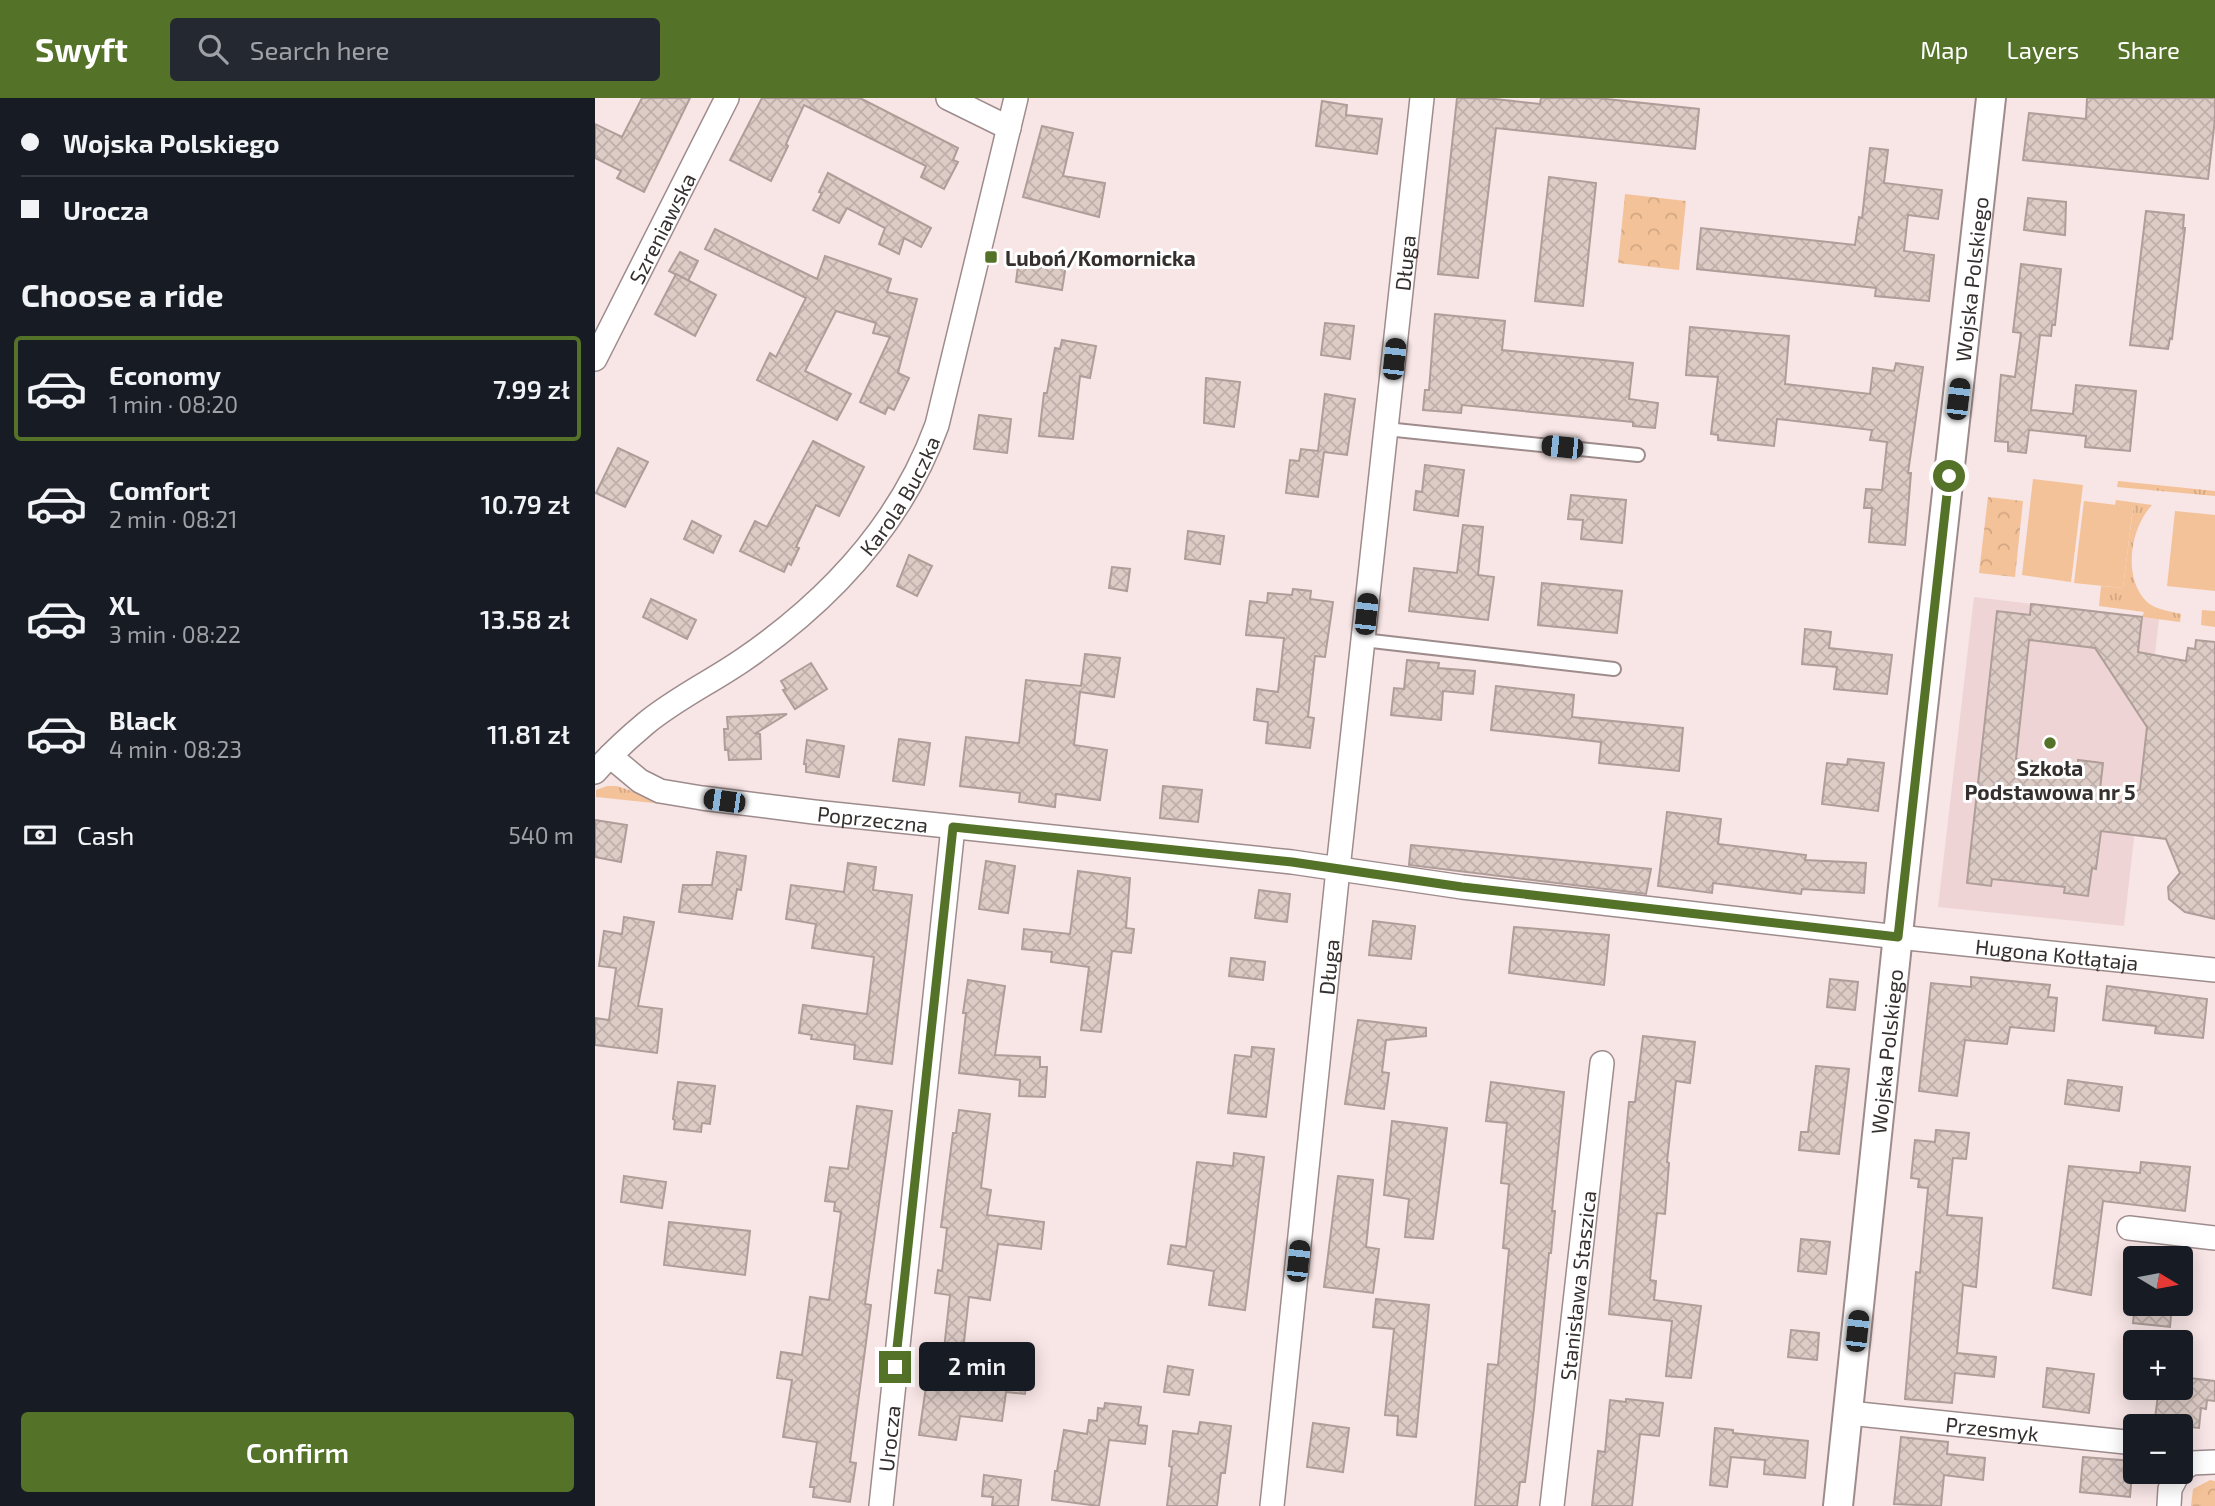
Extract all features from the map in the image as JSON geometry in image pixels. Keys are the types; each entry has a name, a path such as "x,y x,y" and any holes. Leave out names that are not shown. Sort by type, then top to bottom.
{"street":[{"name":"Szreniawska","path":"595,359 727,98"},
{"path":"948,98 1009,128"},
{"name":"Karola Buczka","path":"602,764 645,723 743,660 790,625 853,565 886,524 917,473 937,425 1016,98"},
{"name":"Długa","path":"1272,1506 1422,98"},
{"name":"Wojska Polskiego","path":"1838,1506 1991,98"},
{"name":"Poprzeczna","path":"602,764 660,791 814,812 1292,862 1462,887 1898,937"},
{"name":"Urocza","path":"881,1506 953,827"},
{"name":"Hugona Kołłątaja","path":"1898,937 2215,970"},
{"name":"Stanisława Staszica","path":"1552,1506 1602,1063"},
{"path":"2129,1228 2215,1238"},
{"name":"Przesmyk","path":"1849,1413 2123,1442"},
{"path":"2193,1463 2215,1462"},
{"path":"2169,1506 2173,1484"}],"lane":[{"path":"1386,429 1638,455"},
{"path":"1363,640 1614,669"}],"shaded area":[{"name":"Szkoła Podstawowa nr 5","path":"1974,597 2159,619 2124,926 1938,907"}],"green space":[{"path":"1625,194 1686,201 1679,270 1618,263"},
{"path":"2033,479 2083,485 2071,582 2022,575"},
{"path":"2118,481 2215,491 2215,496 2117,487"},
{"path":"1988,497 2023,501 2015,577 1979,573"},
{"path":"2116,500 2152,505 2145,514 2135,538 2132,552 2134,579 2146,601 2158,608 2181,614 2180,622 2142,617 2144,612 2099,606 2101,586 2123,588 2133,508 2115,505"},
{"path":"2084,501 2133,507 2123,588 2074,583"},
{"path":"2175,511 2215,515 2215,591 2167,586"},
{"path":"2202,610 2215,611 2215,627 2201,625"},
{"path":"617,786 673,805 596,797 596,790"},
{"path":"2210,1480 2215,1481 2215,1506 2191,1506 2193,1489"}],"building":[{"path":"642,98 690,98 644,192 617,178 621,171 595,158 595,124 622,137"},
{"path":"762,98 860,98 958,148 953,160 958,162 944,189 921,177 926,166 804,105 771,181 730,160"},
{"path":"1457,98 1540,104 1541,98 1597,98 1699,109 1695,149 1496,128 1478,278 1438,274"},
{"path":"2087,98 2215,98 2208,179 2023,160 2029,113 2086,119"},
{"path":"1322,101 1347,105 1346,115 1382,119 1377,154 1316,146"},
{"path":"1042,126 1073,133 1063,176 1105,183 1099,217 1023,197"},
{"path":"1870,148 1888,150 1884,183 1942,190 1938,219 1908,215 1904,251 1934,255 1929,301 1875,296 1876,288 1697,269 1701,228 1855,245 1859,217 1862,218"},
{"path":"828,173 931,228 921,247 904,238 899,254 879,244 885,228 847,208 839,223 813,210"},
{"path":"1549,177 1596,183 1583,306 1535,301"},
{"path":"2028,198 2066,202 2065,235 2024,230"},
{"path":"2146,211 2184,215 2185,228 2172,339 2170,338 2168,349 2130,345"},
{"path":"715,229 817,279 825,256 891,279 887,292 917,299 898,373 909,378 894,410 888,407 885,414 860,402 890,337 873,333 876,323 836,311 805,371 851,394 837,420 757,380 770,353 776,357 806,298 705,249"},
{"path":"680,252 698,261 688,281 669,271"},
{"path":"1019,258 1066,265 1062,290 1016,282"},
{"path":"2021,264 2061,269 2055,325 2052,325 2051,336 2040,335 2031,410 2073,414 2076,385 2136,391 2130,451 2085,447 2086,436 2029,430 2026,453 2008,451 2008,442 1995,441 2001,375 2015,377 2021,333 2013,332"},
{"path":"676,274 716,295 695,336 655,314"},
{"path":"1435,314 1505,321 1502,350 1633,363 1629,399 1658,403 1655,428 1633,426 1633,422 1462,405 1461,413 1423,410 1425,390 1429,390"},
{"path":"1325,323 1354,326 1350,359 1321,355"},
{"path":"1690,327 1789,336 1785,384 1870,394 1873,368 1894,371 1896,363 1923,367 1908,473 1911,473 1905,545 1869,542 1872,508 1864,508 1866,489 1882,490 1887,442 1870,440 1872,430 1777,419 1774,446 1718,440 1718,435 1711,434 1718,377 1686,375"},
{"path":"1062,340 1096,346 1090,378 1080,376 1073,439 1039,436 1044,393 1047,393 1055,348 1060,349"},
{"path":"1206,378 1240,382 1234,427 1204,423"},
{"path":"1325,394 1355,399 1347,455 1324,452 1318,497 1286,493 1290,460 1299,461 1301,449 1318,451"},
{"path":"979,415 1011,419 1007,453 974,449"},
{"path":"813,441 864,467 839,516 816,505 796,547 799,548 791,565 788,563 784,572 740,551 755,521 767,527"},
{"path":"618,448 648,462 625,507 596,493"},
{"path":"1425,465 1464,470 1458,516 1414,510 1416,491 1422,492"},
{"path":"1571,495 1626,500 1622,543 1581,539 1583,520 1568,519"},
{"path":"692,521 721,536 713,553 684,539"},
{"path":"1463,525 1483,527 1478,575 1494,577 1488,620 1409,611 1414,568 1457,573"},
{"path":"1188,531 1224,536 1220,564 1185,559"},
{"path":"909,555 932,566 917,596 897,586"},
{"path":"1112,567 1130,569 1127,591 1109,588"},
{"path":"1542,583 1622,591 1617,633 1538,625"},
{"path":"1293,589 1311,591 1310,599 1333,602 1325,657 1315,656 1308,717 1314,718 1310,748 1266,743 1268,722 1254,720 1257,689 1278,692 1284,638 1246,635 1250,601 1267,603 1268,593 1292,595"},
{"path":"651,599 696,620 687,639 643,617"},
{"path":"2031,604 2142,617 2138,652 2186,661 2188,648 2195,649 2196,640 2215,642 2215,919 2185,912 2169,899 2168,887 2180,873 2166,839 2101,831 2096,869 2092,868 2088,896 2064,893 2065,887 1992,879 1991,886 1967,883 1997,611 2030,615","holes":["2029,640 2095,648 2147,727 2140,789 2119,803 2100,789 2103,763 2078,760 2078,766 2073,768 2032,764 2032,761 2016,759"]},
{"path":"1805,629 1831,632 1829,648 1892,655 1887,694 1834,689 1837,667 1802,664"},
{"path":"1085,654 1120,658 1114,697 1080,692 1074,745 1107,750 1100,800 1056,794 1055,807 1019,802 1020,793 960,786 966,737 1019,743 1026,680 1081,686"},
{"path":"1407,660 1439,663 1438,668 1475,671 1473,694 1443,691 1441,720 1391,715 1394,688 1404,689"},
{"path":"811,663 827,689 795,709 783,690 786,689 781,681"},
{"path":"1496,686 1574,695 1572,717 1683,728 1679,771 1599,763 1601,742 1491,730"},
{"path":"787,714 756,733 760,734 761,759 729,760 728,750 725,750 724,729 728,729 727,717"},
{"path":"899,739 930,743 924,785 893,781"},
{"path":"807,740 844,746 839,777 806,772 804,764"},
{"path":"1848,759 1884,763 1878,811 1822,804 1827,763 1847,765"},
{"path":"1163,786 1202,790 1198,822 1160,818"},
{"path":"1667,812 1721,819 1718,844 1806,855 1805,860 1866,863 1864,893 1802,889 1801,894 1713,883 1712,893 1658,886"},
{"path":"595,820 627,825 621,862 595,857"},
{"path":"1411,845 1651,869 1646,894 1409,865"},
{"path":"717,852 746,856 741,890 737,889 732,919 679,912 683,885 712,885"},
{"path":"986,861 1015,866 1008,913 979,909"},
{"path":"848,863 876,867 873,890 912,895 892,1064 854,1059 855,1045 811,1039 812,1035 799,1033 803,1005 867,1014 874,957 812,948 816,924 786,919 791,885 844,892"},
{"path":"1078,871 1130,878 1126,928 1134,929 1131,953 1112,951 1101,1032 1081,1030 1089,967 1051,962 1052,952 1022,949 1024,929 1070,934"},
{"path":"1259,890 1290,894 1287,922 1255,918"},
{"path":"624,917 654,922 638,1006 662,1009 657,1053 595,1045 595,1018 609,1020 616,968 599,966 604,931 622,934"},
{"path":"1373,921 1415,926 1411,959 1369,955"},
{"path":"1514,927 1609,935 1604,985 1509,973"},
{"path":"1231,958 1265,962 1263,980 1229,976"},
{"path":"1971,977 2050,985 2048,997 2057,998 2054,1031 2010,1027 2007,1044 1965,1040 1957,1096 1919,1091 1931,983 1971,987"},
{"path":"1830,979 1858,982 1855,1010 1827,1007"},
{"path":"968,980 1005,986 995,1055 1040,1057 1040,1067 1047,1067 1045,1097 1019,1096 1020,1080 959,1073"},
{"path":"2107,986 2207,999 2203,1038 2155,1033 2156,1026 2103,1020"},
{"path":"1358,1020 1426,1028 1426,1036 1386,1040 1382,1072 1389,1073 1384,1109 1345,1104"},
{"path":"1643,1036 1695,1042 1690,1083 1676,1081 1667,1162 1665,1214 1657,1213 1650,1280 1656,1281 1654,1300 1701,1306 1691,1378 1666,1376 1672,1321 1609,1314 1629,1102 1635,1102"},
{"path":"1252,1047 1274,1049 1266,1117 1228,1113 1235,1055 1251,1057"},
{"path":"1816,1066 1849,1069 1839,1154 1799,1150 1801,1132 1808,1132"},
{"path":"2068,1080 2122,1087 2119,1111 2065,1104"},
{"path":"678,1082 715,1086 710,1124 702,1123 701,1132 674,1129"},
{"path":"1491,1082 1564,1092 1552,1211 1555,1211 1534,1408 1525,1482 1520,1482 1517,1506 1475,1506 1488,1364 1498,1365 1509,1249 1503,1248 1509,1184 1501,1183 1507,1123 1486,1121"},
{"path":"857,1106 892,1111 865,1304 871,1305 850,1462 856,1463 850,1502 813,1497 814,1487 810,1487 817,1442 783,1437 792,1380 777,1378 781,1352 802,1355 810,1297 829,1300 841,1212 834,1211 835,1202 825,1201 830,1167 848,1169"},
{"path":"959,1110 990,1114 981,1188 991,1190 987,1215 1044,1222 1041,1249 998,1244 990,1300 969,1297 963,1351 966,1351 964,1365 1028,1372 1025,1394 1006,1392 1002,1421 960,1416 956,1440 919,1435 929,1347 944,1349 950,1295 935,1293 938,1270 942,1271 947,1228 941,1227 953,1133 956,1133"},
{"path":"1392,1121 1447,1128 1433,1239 1405,1237 1409,1199 1384,1195"},
{"path":"1936,1130 1969,1133 1966,1159 1953,1158 1947,1215 1982,1218 1976,1287 1963,1285 1957,1353 1996,1357 1994,1377 1955,1373 1952,1403 1905,1399 1916,1272 1920,1273 1928,1188 1918,1187 1919,1179 1911,1178 1915,1140 1935,1142"},
{"path":"1234,1153 1264,1157 1245,1310 1209,1305 1214,1271 1168,1264 1171,1245 1186,1247 1197,1162 1233,1166"},
{"path":"2141,1162 2190,1167 2185,1211 2103,1201 2091,1295 2053,1288 2069,1166 2140,1173"},
{"path":"624,1176 666,1182 662,1208 621,1202"},
{"path":"1338,1176 1373,1180 1366,1247 1379,1249 1373,1293 1324,1287"},
{"path":"669,1222 750,1231 745,1275 664,1265"},
{"path":"1801,1239 1830,1242 1826,1274 1798,1271"},
{"path":"1376,1299 1429,1305 1416,1437 1397,1435 1398,1416 1385,1415 1394,1329 1373,1327"},
{"path":"2134,1316 2171,1316 2170,1327 2133,1323"},
{"path":"1791,1330 1819,1333 1817,1360 1788,1357"},
{"path":"1168,1366 1193,1370 1189,1395 1164,1392"},
{"path":"2047,1368 2094,1374 2089,1413 2043,1407"},
{"path":"2193,1378 2215,1381 2215,1401 2207,1400 2206,1409 2201,1408 2199,1428 2193,1427 2193,1414 2156,1414 2157,1400 2193,1400"},
{"path":"1626,1399 1663,1403 1659,1436 1640,1434 1632,1506 1592,1506 1598,1451 1605,1452 1610,1400 1626,1402"},
{"path":"1105,1403 1141,1407 1138,1425 1147,1426 1145,1444 1109,1440 1099,1506 1052,1500 1064,1430 1087,1434 1089,1420 1097,1421 1098,1408 1104,1409"},
{"path":"1200,1422 1231,1426 1225,1473 1221,1473 1217,1506 1167,1506 1173,1431 1198,1434"},
{"path":"1313,1423 1349,1428 1343,1472 1307,1467"},
{"path":"1715,1428 1733,1430 1733,1433 1808,1441 1805,1478 1764,1474 1765,1460 1731,1457 1727,1487 1710,1485"},
{"path":"1901,1437 1948,1442 1947,1454 1985,1458 1983,1480 1944,1475 1941,1506 1894,1504"},
{"path":"2083,1457 2123,1460 2123,1484 2131,1484 2130,1497 2080,1492"},
{"path":"984,1475 1021,1480 1018,1506 992,1506 993,1497 982,1496"}],"place":[{"name":"Luboń/Komornicka","path":"991,257"},
{"name":"Szkoła Podstawowa nr 5","path":"2050,743"}],"route":[{"path":"895,1367 953,827 1292,862 1462,887 1898,937 1949,476"}]}
